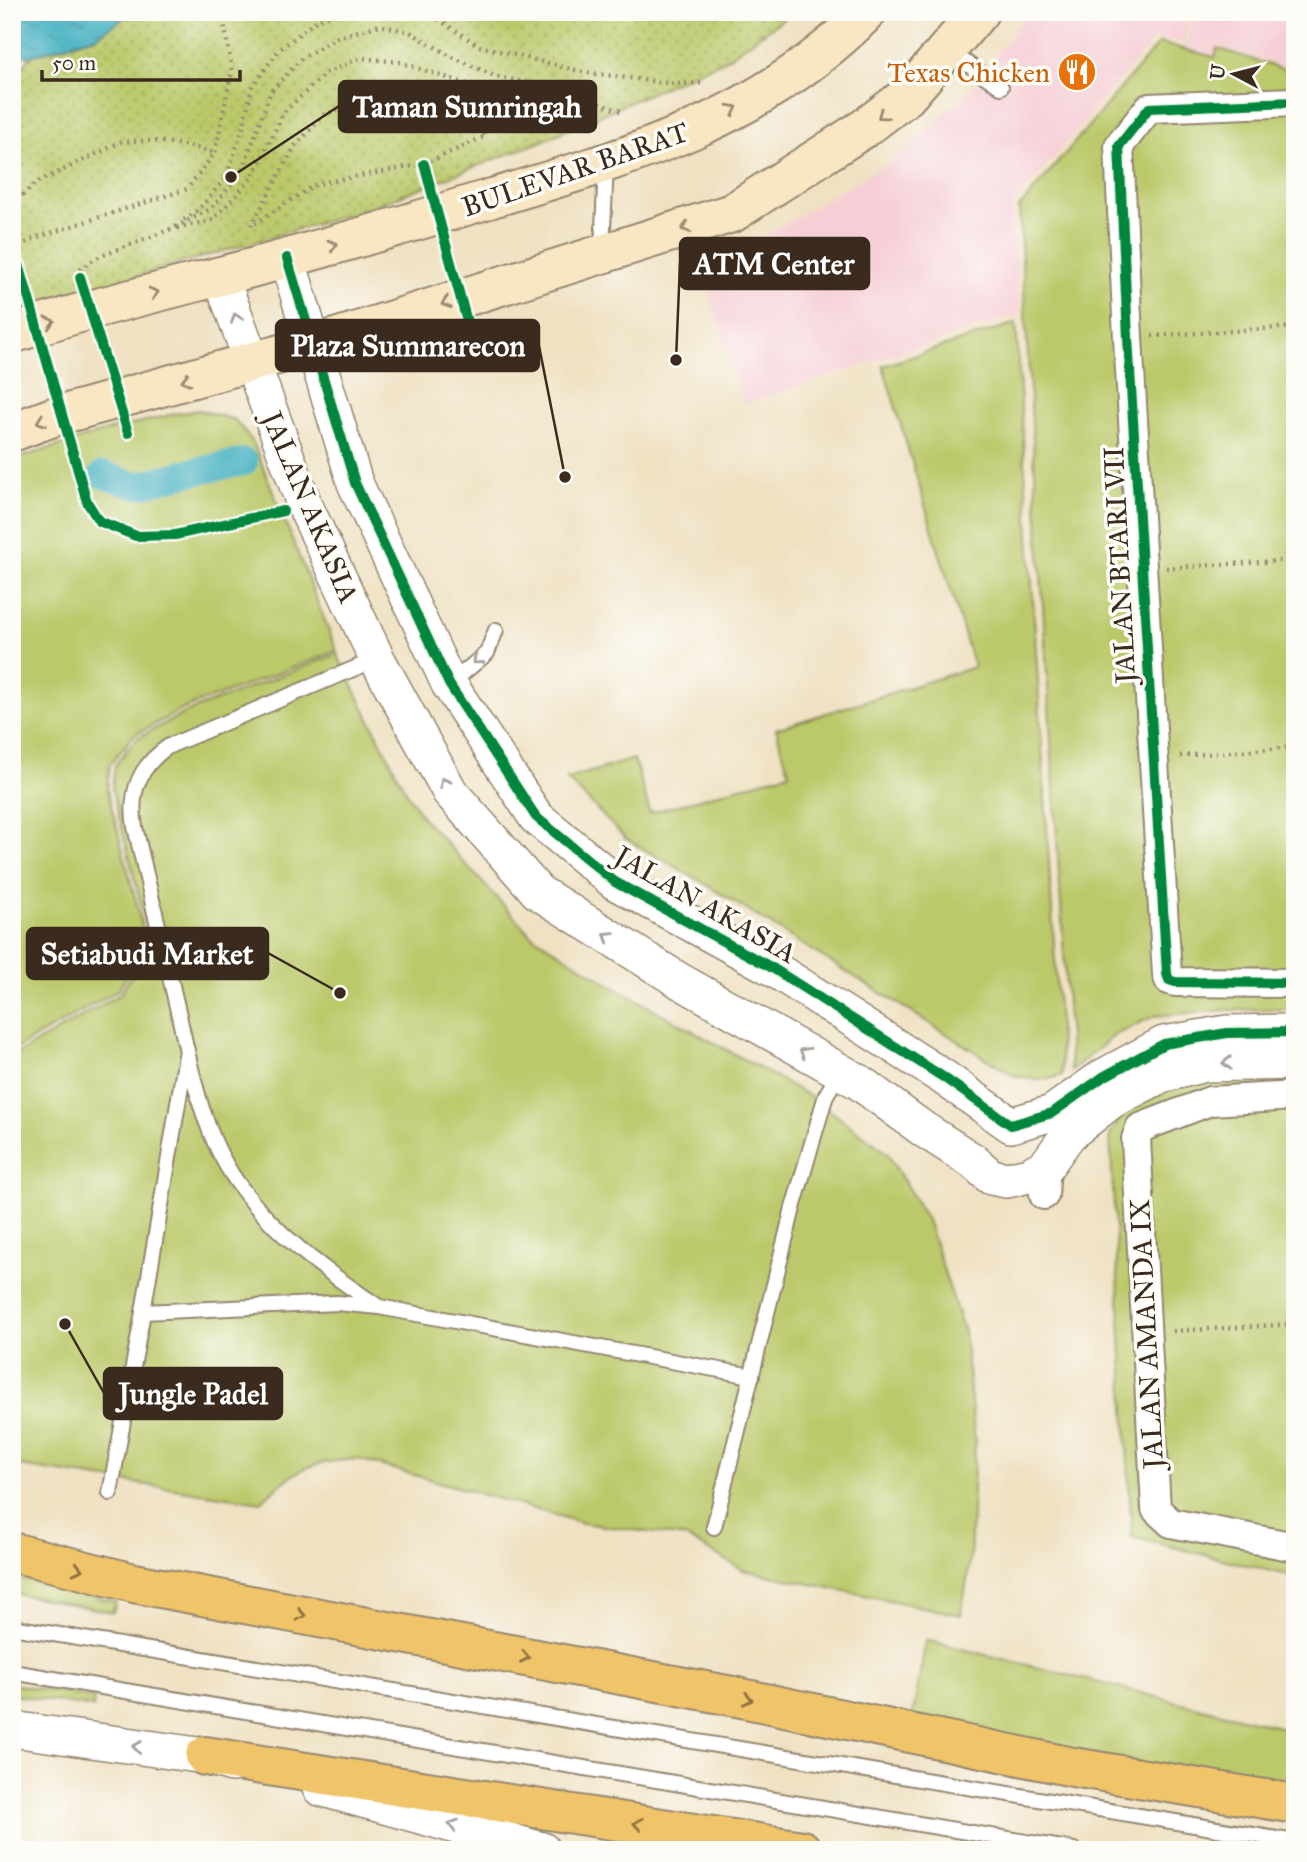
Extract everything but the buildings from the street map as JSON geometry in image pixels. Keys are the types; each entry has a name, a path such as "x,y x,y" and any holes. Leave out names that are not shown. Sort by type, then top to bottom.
{"highway":[{"path":"12,1552 134,1583 733,1696 1073,1767 1295,1804"},
{"path":"205,1756 802,1850"}],"main road":[{"name":"BULEVAR BARAT","path":"12,334 84,294 220,275 287,258 606,164 686,134 779,85 841,38 867,12"},
{"path":"12,432 53,417 313,345 732,214 907,96 979,12"}],"street":[{"path":"1295,102 1295,110"},
{"name":"JALAN BTARI VII","path":"1295,102 1150,108 1119,146 1128,338 1169,980 1295,983"},
{"name":"JALAN AKASIA","path":"287,258 355,483 449,684 536,817 615,882 774,969 952,1083 1011,1125"},
{"name":"JALAN AKASIA","path":"220,275 304,504 377,659 450,792 538,892 680,981 859,1082 989,1180"},
{"path":"1295,1032 1227,1033 1164,1044 1103,1077 1061,1123 1045,1181 1029,1175 1007,1180 989,1180 1011,1125 1061,1123 1161,1075 1205,1064 1295,1062"},
{"name":"JALAN AMANDA IX","path":"1295,1096 1210,1101 1140,1128 1136,1139 1156,1509 1171,1523 1295,1547"},
{"path":"12,1729 205,1756 542,1850"}],"lane":[{"path":"948,50 1001,87"},
{"path":"602,255 606,164"},
{"path":"449,684 487,653 496,629"},
{"path":"377,659 169,747 158,754 140,775 133,800 135,827 187,1050 204,1117 213,1139 236,1181 274,1225 342,1282 379,1307"},
{"path":"110,1493 144,1312 187,1050"},
{"path":"713,1527 793,1208 826,1095 840,1072"},
{"path":"144,1312 337,1303 379,1307 751,1376"},
{"path":"12,1627 1295,1842"},
{"path":"12,1672 1074,1850"}],"path":[{"path":"15,248 53,232 187,189 215,153 232,70 222,12"},
{"path":"169,230 200,209 226,178 243,128 252,87 279,50 317,20 338,12"},
{"path":"411,12 438,19 479,46 583,72 675,84 705,83"},
{"path":"84,294 81,269 96,258 169,230 211,209 242,171 271,91 302,58 338,37 380,25 410,32 450,56 497,77 537,84 624,112"},
{"path":"169,230 213,220 252,178 284,112 326,73 360,58 399,62 507,97"},
{"path":"380,97 449,110 486,136 424,164 316,184 251,226 295,146 325,114 380,97"},
{"path":"19,264 15,248 13,205 36,183 121,142 134,140 186,145 215,153"},
{"path":"424,164 437,215"},
{"path":"1128,338 1295,327"},
{"path":"1143,570 1295,560"},
{"path":"1154,758 1295,747"},
{"path":"1145,1333 1295,1324"}],"shaded area":[{"path":"1029,12 1193,12 1182,43 1155,38 1012,206 1020,314 743,404 701,268 760,239 890,162 967,93"},
{"path":"1196,12 1295,12 1295,71 1217,45 1214,55 1184,47"}],"green space":[{"path":"133,12 793,12 725,60 542,141 358,212 12,312 12,80 31,56 97,36"},
{"path":"1159,43 1215,57 1217,48 1295,73 1295,1009 1225,1010 1154,1016 1115,1035 1071,1071 1019,208"},
{"path":"1016,323 1062,1075 1043,1079 1011,1074 707,885 626,839 567,779 634,759 650,813 789,773 776,729 974,667 883,366"},
{"path":"199,410 235,420 253,442 337,651 185,708 134,735 110,764 107,790 147,944 118,990 12,1051 12,460 110,430"},
{"path":"337,654 403,786 422,817 530,934 614,987 813,1098 887,1153 927,1220 964,1332 975,1441 970,1561 961,1615 743,1570 685,1537 583,1523 358,1459 326,1462 304,1469 261,1502 12,1465 12,1057 120,994 151,944 112,789 115,765 137,738 187,712"},
{"path":"1295,1077 1295,1577 1132,1537 1110,1135 1125,1110 1180,1086 1232,1078"},
{"path":"12,1577 116,1602 113,1612 12,1593"},
{"path":"926,1640 1295,1731 1295,1794 912,1719"},
{"path":"12,1684 94,1698 93,1707 12,1695"}],"water":[{"path":"12,12 133,12 97,36 31,56 12,56"}],"waterway":[{"path":"103,475 141,485 244,462"}],"cycle path":[{"path":"1295,102 1149,108 1119,146 1128,338 1167,974 1169,980 1175,982 1295,983"},
{"path":"424,164 469,329"},
{"path":"287,258 355,483 449,684 536,817 615,882 774,969 943,1077 1011,1125 1052,1113 1103,1077 1164,1044 1227,1033 1295,1032"},
{"path":"19,264 87,502 99,521 136,536 175,535 283,511"},
{"path":"80,277 128,433"}],"place":[{"name":"Texas Chicken","path":"1077,72"},
{"name":"Taman Sumringah","path":"231,177"},
{"name":"ATM Center","path":"676,360"},
{"name":"Plaza Summarecon","path":"565,477"},
{"name":"Setiabudi Market","path":"340,993"},
{"name":"Jungle Padel","path":"65,1324"}]}
